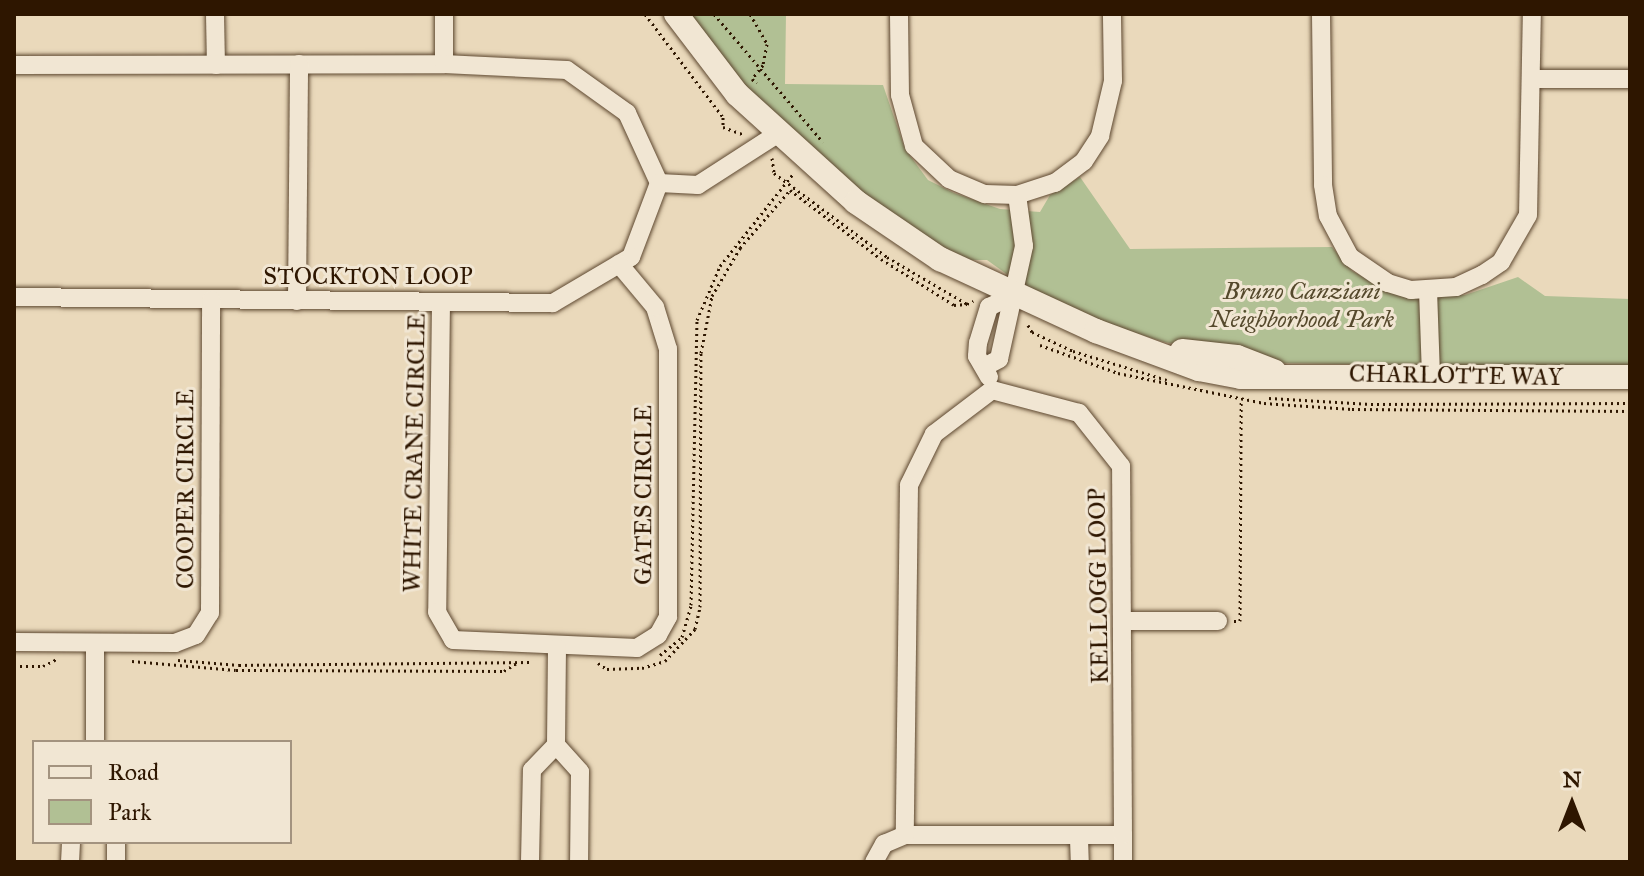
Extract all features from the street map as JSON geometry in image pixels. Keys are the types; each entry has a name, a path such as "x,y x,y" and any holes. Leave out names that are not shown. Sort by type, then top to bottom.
{"street":[{"path":"215,14 216,65"},
{"path":"444,14 444,64"},
{"name":"CHARLOTTE WAY","path":"676,14 737,94 814,150 856,202 940,259 1012,296 1199,369 1241,377 1282,373 1630,377"},
{"path":"899,14 900,95 914,146 949,179 985,194 1017,195 1055,183 1084,161 1100,136 1113,81 1112,14"},
{"path":"1321,14 1323,185 1328,216 1350,257 1370,272 1411,290 1456,287 1482,275 1501,262 1528,215 1532,186 1532,14"},
{"path":"297,301 299,64"},
{"path":"14,65 444,64 567,70 627,113 659,183 698,185 787,130"},
{"path":"1532,79 1630,79"},
{"name":"STOCKTON LOOP","path":"14,297 553,303 631,257 659,183"},
{"path":"986,366 999,359 1009,325 1012,296 1024,246 1017,195"},
{"name":"GATES CIRCLE","path":"557,655 637,648 658,635 668,617 668,349 655,307 619,264"},
{"path":"1428,290 1431,376"},
{"path":"905,835 909,485 934,434 992,390 986,366 977,356 989,307 1012,296"},
{"name":"COOPER CIRCLE","path":"14,642 95,651 175,643 196,635 210,613 211,300"},
{"name":"WHITE CRANE CIRCLE","path":"441,302 437,612 453,640 557,655"},
{"name":"CHARLOTTE WAY","path":"1168,355 1180,351 1237,357 1282,373"},
{"name":"KELLOGG LOOP","path":"992,390 1079,413 1121,466 1125,621 1123,862"},
{"path":"1125,621 1218,621"},
{"path":"95,651 95,740"},
{"path":"557,655 556,745 580,772 579,862"},
{"path":"530,862 532,770 556,745"},
{"path":"874,862 884,844 905,835 1079,839 1123,835"},
{"path":"1079,839 1080,862"}],"path":[{"path":"714,14 759,70 814,150"},
{"path":"750,14 767,44 759,70 752,79 761,88"},
{"path":"787,130 820,146 789,179 720,266 697,320 691,605 682,637 667,652 644,661 594,661 607,669 665,661 695,629 700,607 701,353 712,296 740,248 790,190 789,179"},
{"path":"790,190 881,259 954,305 967,304"},
{"path":"1218,621 1240,621 1241,377"},
{"path":"14,659 57,659 95,651 145,666 236,670 504,671 520,662"},
{"path":"130,660 239,665 520,662 557,655"},
{"path":"14,666 43,666 57,659"}],"green space":[{"name":"Bruno Canziani Neighborhood Park","path":"686,14 786,14 785,84 883,85 905,149 928,180 954,193 1000,209 1040,212 1050,195 1080,177 1130,249 1332,247 1352,271 1399,296 1465,295 1518,277 1545,296 1630,299 1630,369 1280,363 1164,342 1051,306 987,260 958,260 848,186 774,119"}]}
